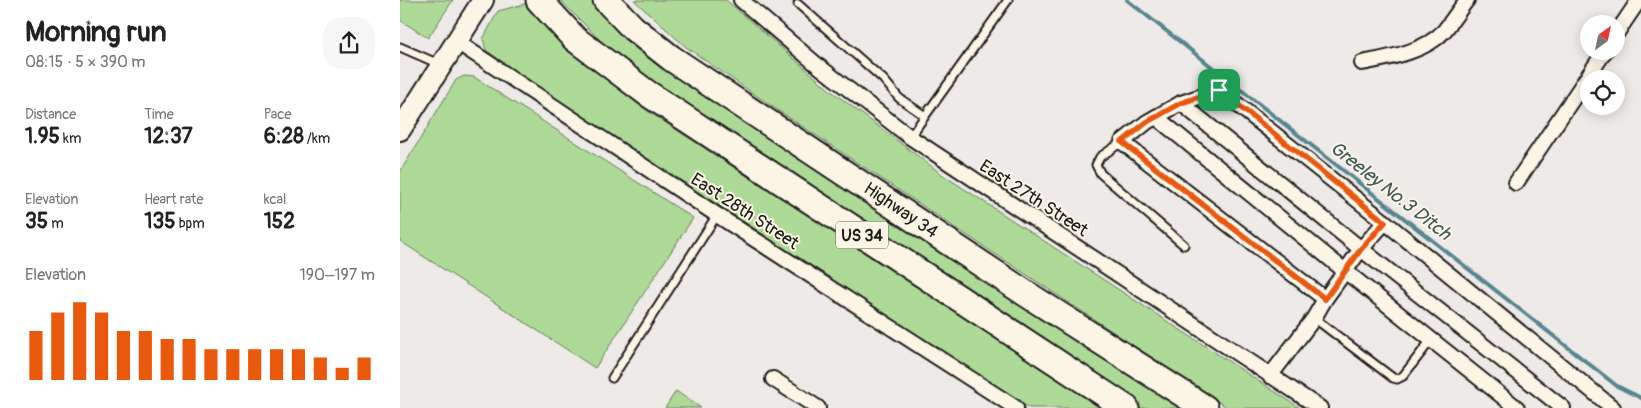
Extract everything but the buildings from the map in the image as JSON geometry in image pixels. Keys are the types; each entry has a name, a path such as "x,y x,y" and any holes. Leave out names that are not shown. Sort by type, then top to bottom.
{"highway":[{"name":"US 34","path":"539,0 575,39 655,99 1126,408"},
{"path":"552,0 600,58"},
{"name":"Highway 34","path":"606,0 633,28 650,42 1025,294 1205,408"},
{"path":"618,0 652,35 693,71"}],"main road":[{"path":"400,130 483,0"}],"street":[{"path":"1362,64 1405,54 1429,42 1442,32 1467,0"},
{"path":"1625,21 1639,0"},
{"name":"East 27th Street","path":"748,2 816,64 910,137 1320,408"},
{"name":"East 28th Street","path":"457,42 717,215 1016,408"},
{"path":"1516,183 1599,60"},
{"path":"1325,299 1122,142 1156,117 1181,103 1219,90 1385,222 1613,408"},
{"path":"1181,103 1361,249 1563,408"},
{"path":"1156,117 1517,408"},
{"path":"1270,376 1314,318 1325,299 1361,249 1385,222"},
{"path":"773,379 818,408"}],"lane":[{"path":"910,137 1008,0"},
{"path":"798,4 883,79 899,98 925,116"},
{"path":"400,47 442,65"},
{"path":"1122,142 1100,157 1096,165 1101,174 1184,245"},
{"path":"612,378 717,215"},
{"path":"1314,318 1391,377 1397,379 1401,378 1431,340"}],"green space":[{"path":"400,0 453,0 428,38 400,20"},
{"path":"560,0 594,0 618,25 1191,408 1141,408 725,136 612,52"},
{"path":"634,0 726,0 830,90 943,175 1300,408 1228,408 764,101 686,47"},
{"path":"528,3 570,49 640,106 1101,408 1029,408 536,86 486,50 483,39 498,11"},
{"path":"464,76 474,77 693,218 595,368 400,241 400,172 456,80"},
{"path":"676,391 701,408 665,408"}],"waterway":[{"name":"Greeley No.3 Ditch","path":"1127,0 1617,386 1641,398"}],"route":[{"path":"1219,90 1385,222 1361,249 1325,299 1122,142 1147,122 1181,103 1219,90"}]}
